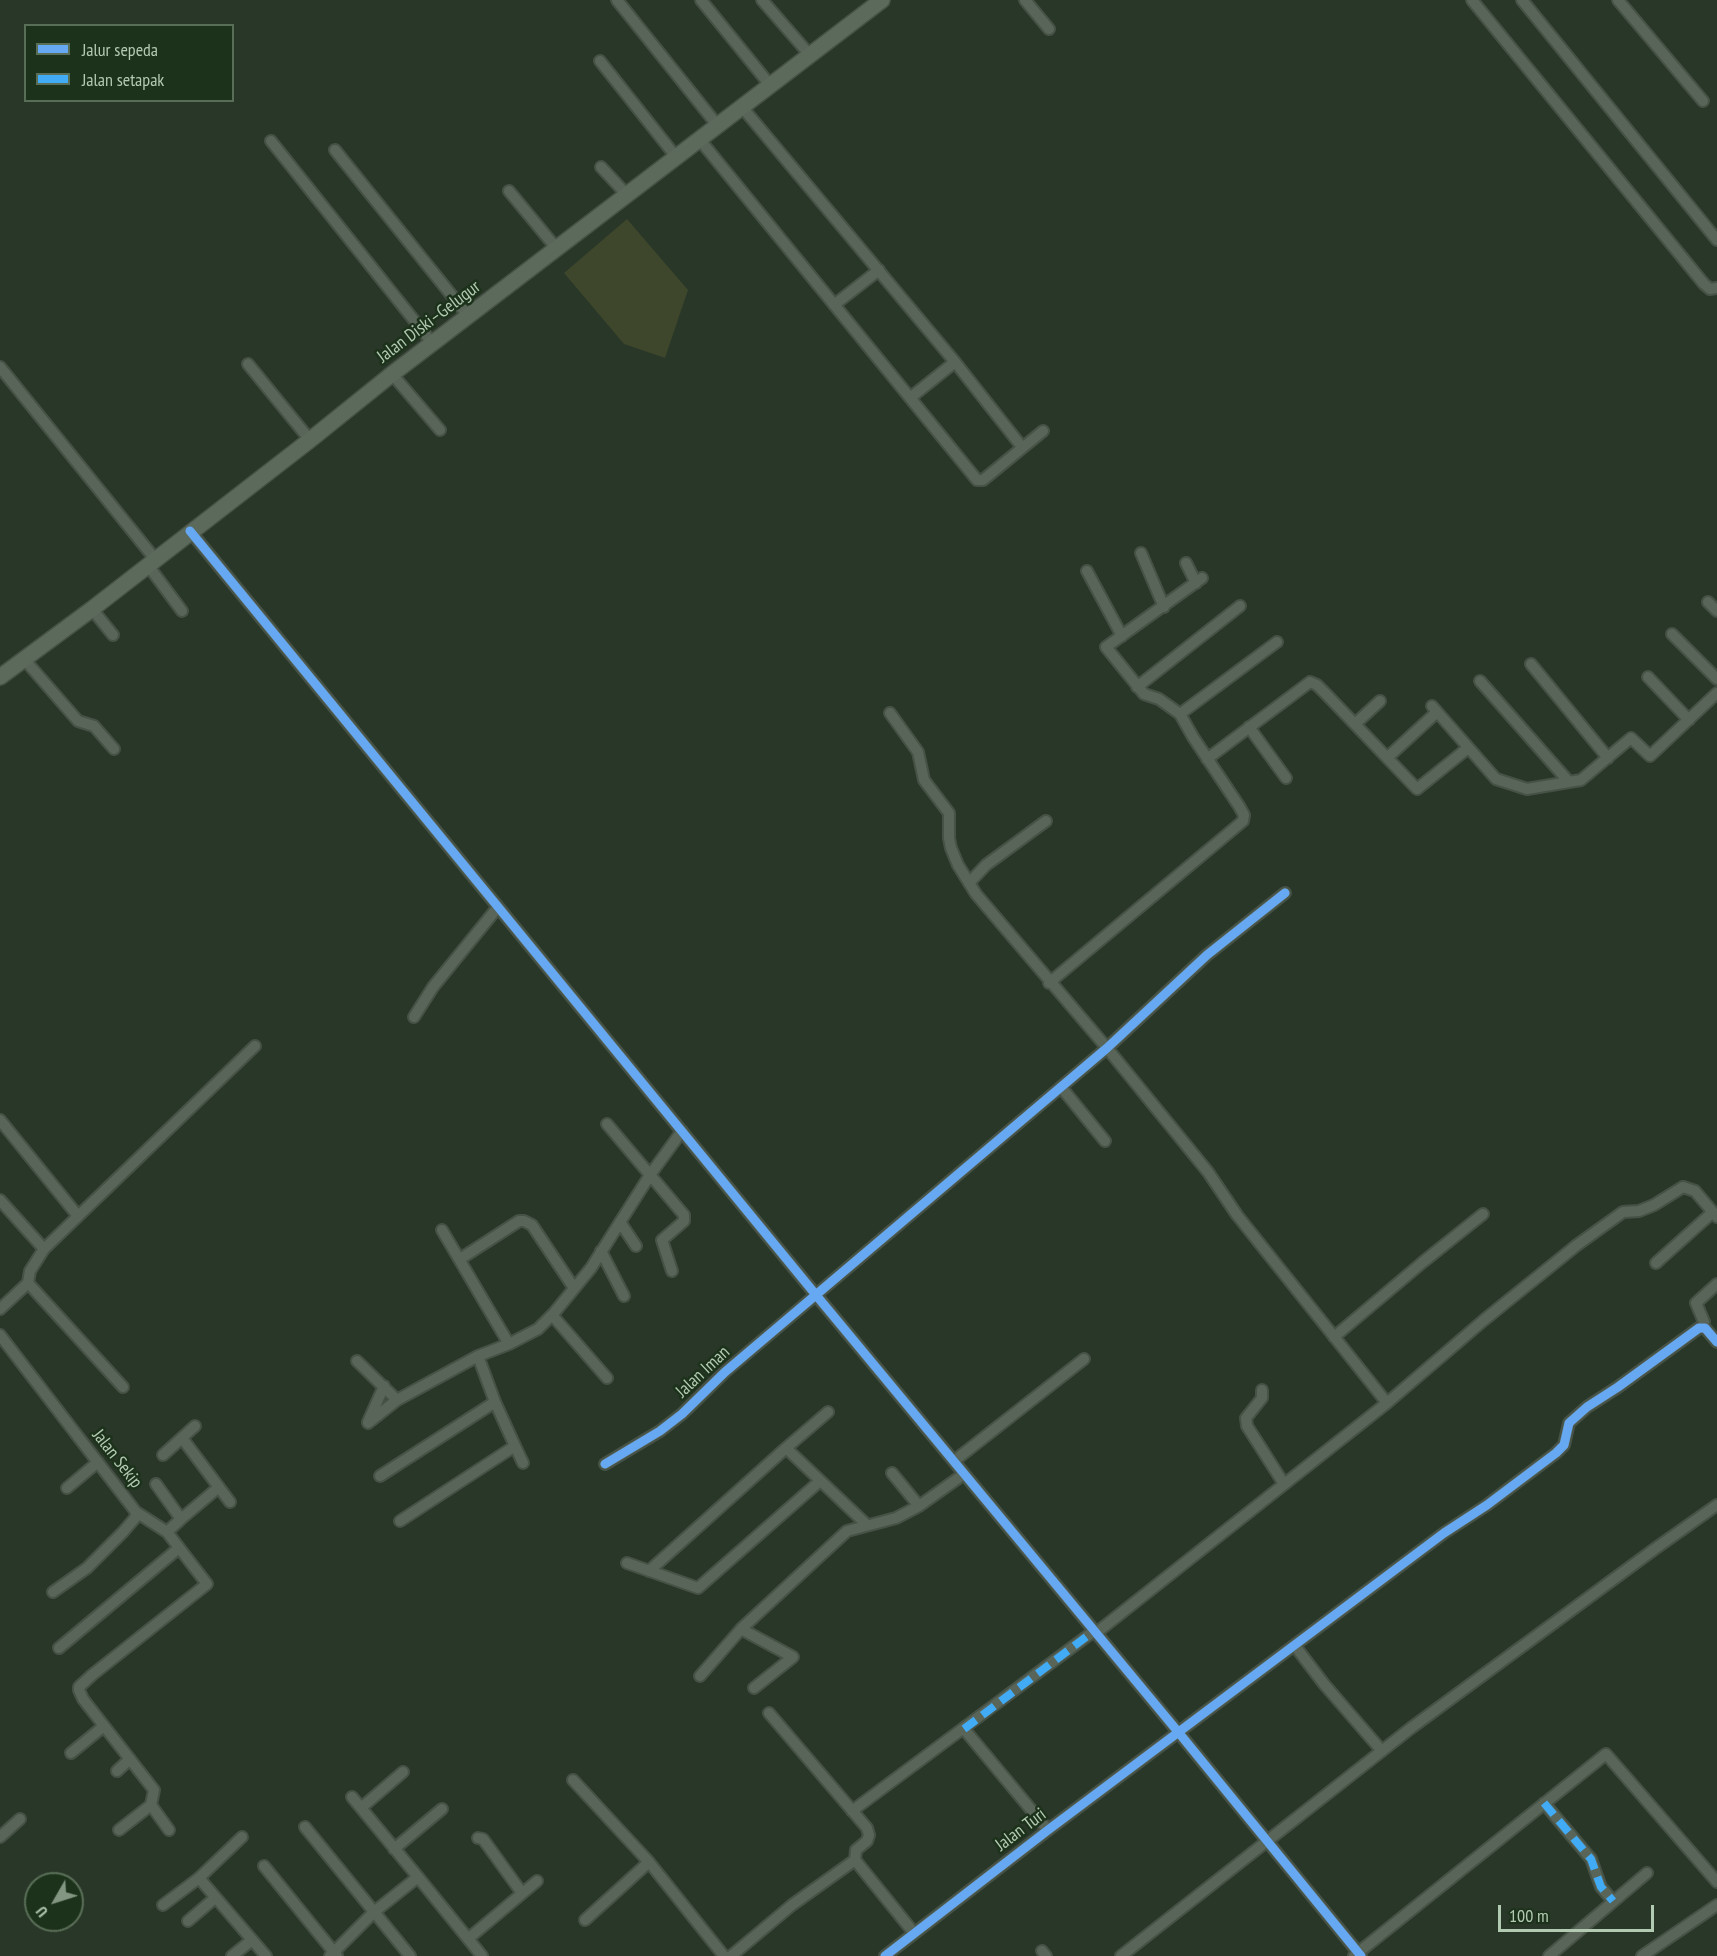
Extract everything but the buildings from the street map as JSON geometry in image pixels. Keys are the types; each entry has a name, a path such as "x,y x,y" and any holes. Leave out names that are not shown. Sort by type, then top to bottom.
{"main road":[{"name":"Jalan Diski–Gelugur","path":"0,676 92,609 392,374 628,196 881,0"}],"street":[{"path":"617,0 718,126"},
{"path":"701,0 770,86"},
{"path":"762,0 809,54"},
{"path":"1025,0 1049,29"},
{"path":"1472,0 1704,284 1710,288 1717,288"},
{"path":"1522,0 1717,240"},
{"path":"1618,0 1703,101"},
{"path":"600,61 677,158"},
{"path":"742,107 955,362 1022,447"},
{"path":"700,140 977,480 983,480 1043,431"},
{"path":"271,141 433,344"},
{"path":"335,150 469,317"},
{"path":"601,167 628,196"},
{"path":"509,191 556,249"},
{"path":"834,305 879,270"},
{"path":"910,398 955,362"},
{"path":"248,364 310,440"},
{"path":"0,367 151,562 182,611"},
{"path":"392,374 440,430"},
{"path":"190,531 816,1295 1179,1733 1358,1955 1606,1754 1717,1881"},
{"path":"1141,554 1164,607"},
{"path":"1049,983 1243,821 1244,815 1239,806 1180,714 1159,699 1144,694 1106,647 1199,581 1186,563"},
{"path":"1087,571 1122,636"},
{"path":"1708,602 1717,611"},
{"path":"1137,687 1240,606"},
{"path":"92,609 113,635"},
{"path":"1672,634 1717,679"},
{"path":"1180,714 1277,642"},
{"path":"24,659 78,721 94,726 114,749"},
{"path":"1532,664 1608,758"},
{"path":"1648,677 1689,720"},
{"path":"1480,681 1569,782"},
{"path":"1207,759 1310,682 1317,685 1417,789 1468,748"},
{"path":"1388,757 1434,709 1496,778 1527,789 1581,780 1631,738 1650,756 1717,693"},
{"path":"1355,724 1380,701"},
{"path":"890,713 918,752 924,780 949,813 951,848 958,865 976,894 1049,983 1107,1048 1208,1172 1237,1215 1387,1403"},
{"path":"1249,727 1286,778"},
{"path":"969,883 986,865 1046,821"},
{"name":"Jalan Iman","path":"605,1464 660,1431 682,1414 725,1372 1107,1048 1207,955 1285,893"},
{"path":"414,1017 433,987 498,907"},
{"path":"0,1309 28,1283 30,1271 44,1249 255,1046"},
{"path":"1061,1087 1105,1141"},
{"path":"0,1120 78,1216"},
{"path":"607,1124 685,1218 662,1240 672,1271"},
{"path":"384,1386 368,1423 398,1400 478,1356 538,1329 574,1288 601,1251 650,1175 682,1131"},
{"path":"852,1810 1095,1632 1387,1403 1577,1245 1623,1212 1639,1211 1654,1205 1683,1186 1695,1191 1715,1215 1656,1263"},
{"path":"0,1200 44,1249"},
{"path":"1334,1337 1484,1214"},
{"path":"460,1259 519,1221 524,1221 532,1225 574,1288"},
{"path":"620,1222 636,1246"},
{"path":"442,1230 509,1344"},
{"path":"601,1251 624,1296"},
{"path":"28,1283 123,1387"},
{"path":"1717,1284 1696,1303 1704,1322 1703,1327 1717,1342"},
{"path":"552,1315 607,1378"},
{"name":"Jalan Turi","path":"885,1956 1048,1830 1444,1533 1487,1505 1556,1453 1564,1445 1569,1423 1576,1414 1618,1387 1691,1333 1703,1327"},
{"name":"Jalan Sekip","path":"0,1335 136,1512 135,1518 123,1532 87,1568 53,1592"},
{"path":"478,1356 495,1402 523,1463"},
{"path":"954,1461 1084,1359"},
{"path":"357,1361 398,1400"},
{"path":"1262,1390 1262,1398 1246,1418 1247,1426 1284,1484"},
{"path":"380,1476 495,1402"},
{"path":"649,1571 828,1412"},
{"path":"163,1455 195,1426"},
{"path":"182,1438 230,1502"},
{"path":"400,1521 515,1446"},
{"path":"786,1448 867,1525"},
{"path":"67,1488 98,1462"},
{"path":"892,1473 919,1506"},
{"path":"700,1676 741,1629 847,1531 896,1518 919,1506 964,1474"},
{"path":"627,1563 698,1588 820,1481"},
{"path":"156,1484 181,1519"},
{"path":"167,1532 219,1487"},
{"path":"1121,1956 1382,1751 1656,1548 1717,1506"},
{"path":"119,1830 151,1804 154,1790 79,1694 79,1687 207,1584 167,1532 136,1512"},
{"path":"59,1648 179,1548"},
{"path":"741,1629 793,1657 754,1688"},
{"path":"1295,1646 1324,1684 1382,1751"},
{"path":"769,1713 868,1832 867,1841 856,1850 855,1860 914,1933"},
{"path":"71,1753 104,1726"},
{"path":"964,1729 1048,1830"},
{"path":"117,1771 130,1760"},
{"path":"361,1808 403,1772"},
{"path":"573,1780 649,1862 724,1956"},
{"path":"352,1797 482,1956"},
{"path":"1544,1803 1592,1859 1601,1887 1614,1901"},
{"path":"151,1804 169,1830"},
{"path":"394,1848 442,1809"},
{"path":"0,1837 20,1819"},
{"path":"305,1827 410,1956"},
{"path":"163,1905 198,1878 242,1837"},
{"path":"478,1838 483,1839 522,1893"},
{"path":"731,1956 792,1905 855,1860"},
{"path":"585,1920 649,1862"},
{"path":"264,1866 334,1955 374,1912 418,1877"},
{"path":"1549,1956 1647,1873"},
{"path":"198,1878 266,1956"},
{"path":"469,1938 537,1881"},
{"path":"188,1921 215,1898"},
{"path":"1642,1956 1717,1905"},
{"path":"232,1956 252,1940"}],"green space":[{"path":"627,219 688,290 665,358 624,344 564,273"}],"marked path":[{"path":"964,1729 1094,1631"},
{"path":"1544,1803 1591,1859 1601,1887 1613,1901"}],"cycle path":[{"path":"190,531 1361,1956"},
{"path":"605,1464 660,1431 682,1414 725,1372 1107,1048 1207,955 1285,893"},
{"path":"885,1956 1048,1830 1444,1533 1487,1505 1556,1453 1564,1445 1569,1423 1587,1407 1699,1328 1705,1328 1717,1342"}]}
